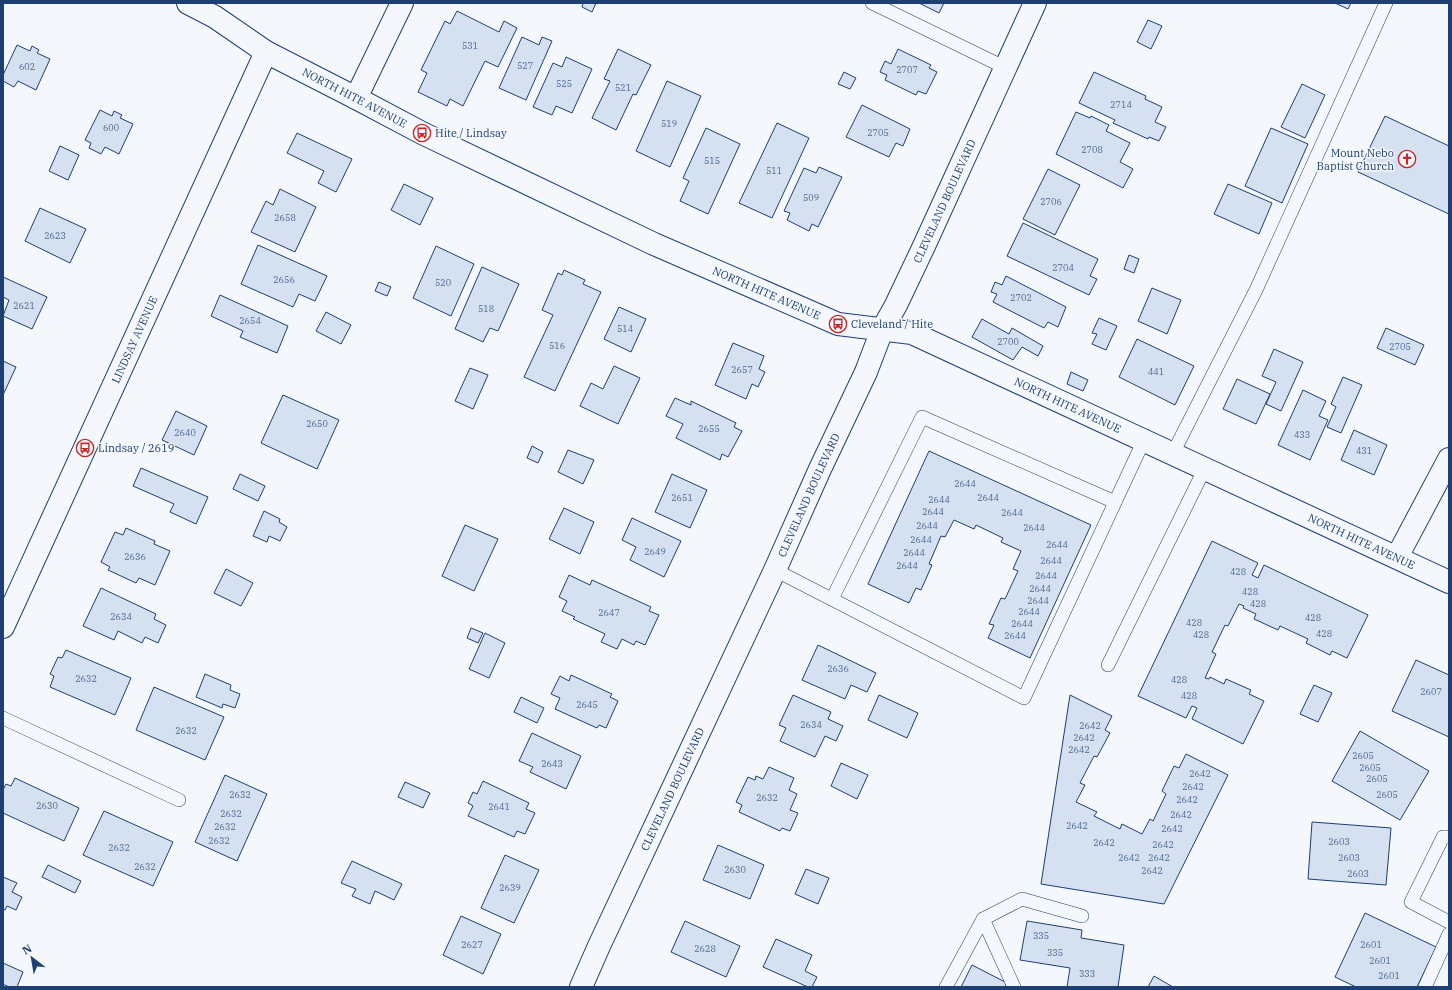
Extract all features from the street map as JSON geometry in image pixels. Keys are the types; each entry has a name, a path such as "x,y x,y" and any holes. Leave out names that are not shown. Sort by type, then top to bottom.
{"street":[{"name":"NORTH HITE AVENUE","path":"188,3 215,17 266,52 422,133 654,244 838,324 912,333 1449,582"},
{"path":"356,98 402,3"},
{"name":"CLEVELAND BOULEVARD","path":"581,987 605,931 775,570 820,469 866,372 882,330 896,305 921,252 1035,3"},
{"name":"LINDSAY AVENUE","path":"3,627 266,52"},
{"path":"1397,557 1449,459"}],"lane":[{"path":"872,3 1006,68"},
{"path":"1173,454 1256,290 1386,3"},
{"path":"832,599 922,417 1115,502"},
{"path":"775,570 1024,698 1144,440"},
{"path":"1108,665 1205,468"},
{"path":"3,718 179,800"},
{"path":"1449,837 1443,838 1411,902 1449,922"},
{"path":"946,987 983,919 1022,899 1082,916"},
{"path":"983,919 1014,987"},
{"path":"1425,987 1449,934"}],"building":[{"path":"583,3 596,3 592,12 582,7"},
{"path":"919,3 944,3 939,13"},
{"path":"1335,3 1351,3 1348,9"},
{"path":"457,11 499,32 504,21 517,28 498,67 485,61 463,106 450,99 447,106 418,92 427,73 421,70 445,21 450,24"},
{"path":"1148,20 1162,26 1151,49 1137,42"},
{"path":"522,37 539,45 542,37 552,41 526,100 499,88"},
{"path":"17,45 30,51 32,46 39,50 37,53 50,59 36,90 18,81 14,87 3,81 3,75"},
{"path":"618,49 651,65 636,95 633,94 616,130 592,118 610,81 604,79"},
{"path":"898,49 931,65 929,68 937,72 926,94 918,91 916,95 885,80 887,75 880,72 885,61 891,64"},
{"path":"566,57 592,69 572,113 556,106 552,115 533,107 553,63 562,67"},
{"path":"844,72 856,78 850,89 838,84"},
{"path":"1094,72 1146,96 1145,99 1162,107 1155,122 1166,127 1159,141 1149,137 1148,139 1113,123 1115,120 1079,103"},
{"path":"667,81 701,96 670,167 636,151"},
{"path":"1302,84 1325,95 1305,138 1281,127"},
{"path":"862,105 910,129 903,146 896,143 889,157 846,137"},
{"path":"100,110 112,116 114,111 122,115 120,118 133,124 119,154 105,147 101,154 89,148 91,143 85,140"},
{"path":"1076,112 1090,118 1091,116 1109,125 1106,131 1130,143 1120,162 1133,169 1123,188 1056,154"},
{"name":"Mount Nebo Baptist Church","path":"1385,116 1449,146 1449,214 1358,172"},
{"path":"777,123 809,138 772,218 739,203"},
{"path":"706,128 740,144 708,214 680,201 689,181 683,178"},
{"path":"1271,128 1308,144 1282,203 1245,186"},
{"path":"297,133 352,159 336,192 318,183 324,171 287,153"},
{"path":"60,146 79,155 68,180 49,171"},
{"path":"819,167 842,177 818,227 812,224 809,231 787,220 790,213 784,211 804,168 816,173"},
{"path":"1048,169 1080,185 1055,235 1023,219"},
{"path":"404,184 433,198 420,225 391,210"},
{"path":"1228,184 1272,203 1259,234 1214,214"},
{"path":"280,189 316,207 295,252 251,232 266,201 273,205"},
{"path":"40,208 86,229 70,263 25,241"},
{"path":"1023,223 1098,259 1090,276 1097,279 1089,295 1007,256"},
{"path":"258,245 327,276 315,301 299,294 293,307 241,284"},
{"path":"436,246 474,264 451,316 413,298"},
{"path":"1129,255 1139,259 1134,273 1124,269"},
{"path":"482,267 519,284 498,331 490,328 483,342 455,329"},
{"path":"564,270 585,280 583,284 601,292 555,391 524,377 553,315 542,310 558,273 562,275"},
{"path":"1006,276 1066,307 1058,327 1048,322 1044,328 993,302 997,294 991,292 995,282 1002,285"},
{"path":"3,277 47,297 32,329 3,316 9,300 3,297"},
{"path":"379,282 391,287 387,296 375,291"},
{"path":"1152,288 1181,300 1167,334 1138,321"},
{"path":"220,295 288,326 277,353 240,337 243,331 211,316"},
{"path":"619,307 646,319 631,352 604,339"},
{"path":"326,312 351,325 341,344 316,331"},
{"path":"1099,318 1117,326 1106,350 1092,344 1097,334 1092,333"},
{"path":"982,319 1009,334 1012,328 1043,346 1038,356 1022,347 1013,360 972,337"},
{"path":"1386,328 1424,345 1415,365 1377,348"},
{"path":"1137,339 1194,366 1175,405 1119,377"},
{"path":"733,343 764,356 759,369 765,372 758,387 752,384 746,399 715,385"},
{"path":"1274,349 1303,362 1281,411 1266,404 1276,382 1262,376"},
{"path":"3,361 16,367 3,395"},
{"path":"614,366 640,378 618,424 580,406 591,383 603,389"},
{"path":"470,368 488,375 473,409 455,401"},
{"path":"1071,372 1088,380 1083,391 1067,384"},
{"path":"1343,377 1362,385 1341,433 1327,427 1336,407 1331,404"},
{"path":"1237,379 1270,394 1256,424 1223,409"},
{"path":"1303,390 1326,401 1319,416 1328,420 1310,460 1278,445"},
{"path":"283,395 339,420 317,469 261,443"},
{"path":"675,398 691,405 691,401 736,423 734,427 742,431 728,457 722,454 720,460 676,438 683,424 666,416"},
{"path":"176,411 207,426 194,455 162,440"},
{"path":"1354,430 1387,445 1374,475 1341,460"},
{"path":"532,446 543,452 538,463 527,458"},
{"path":"568,450 594,460 583,484 558,472"},
{"path":"929,451 1091,525 1030,658 988,638 994,625 989,624 1001,598 1005,599 1018,571 1013,569 1021,551 1001,542 1003,538 976,525 974,529 954,520 945,537 941,536 929,564 932,565 921,590 916,588 909,603 868,584"},
{"path":"141,468 208,497 196,524 170,512 174,504 133,486"},
{"path":"240,474 265,486 258,501 233,489"},
{"path":"672,474 707,490 690,528 655,512"},
{"path":"564,508 594,522 580,554 549,539"},
{"path":"264,511 280,519 279,522 287,527 280,541 269,536 267,542 253,536"},
{"path":"632,518 681,541 664,577 630,560 636,547 622,540"},
{"path":"465,525 498,539 474,591 442,576"},
{"path":"126,528 155,541 154,544 170,551 155,585 139,578 136,583 108,570 110,567 101,562 115,532 123,535"},
{"path":"1212,541 1258,563 1252,575 1258,578 1264,565 1368,615 1347,658 1332,651 1330,655 1306,643 1308,639 1280,626 1278,630 1254,619 1256,614 1243,608 1244,606 1239,604 1228,626 1225,625 1212,652 1216,654 1205,678 1209,679 1210,677 1224,684 1226,679 1251,690 1249,694 1264,701 1243,744 1192,719 1197,708 1192,706 1186,718 1138,696"},
{"path":"226,569 253,583 241,606 214,593"},
{"path":"569,575 590,585 592,580 651,607 649,611 659,615 645,645 636,641 634,645 622,639 617,649 601,642 605,634 573,619 575,617 562,611 567,601 559,597"},
{"path":"101,588 156,614 154,619 166,625 158,643 145,637 142,643 118,631 114,640 83,626"},
{"path":"471,628 483,633 478,643 467,638"},
{"path":"485,633 505,643 489,678 469,669"},
{"path":"818,645 876,673 867,692 851,685 845,699 802,680"},
{"path":"66,650 131,678 115,715 50,687 54,676 50,674 58,657 62,658"},
{"path":"1416,660 1449,675 1449,737 1392,711"},
{"path":"205,674 231,685 230,690 240,694 235,708 223,704 222,708 196,697"},
{"path":"571,675 612,694 610,697 618,701 606,728 599,725 597,728 555,709 560,698 551,694 560,676 569,681"},
{"path":"1314,685 1332,693 1318,722 1300,714"},
{"path":"154,687 224,717 205,760 136,730"},
{"path":"793,695 831,712 828,719 843,726 836,741 825,736 815,757 780,741 786,728 779,725"},
{"path":"879,695 918,713 907,738 868,720"},
{"path":"1070,695 1112,716 1105,730 1110,733 1097,757 1094,756 1080,783 1085,785 1076,802 1097,812 1094,816 1120,829 1122,824 1142,834 1150,819 1153,821 1166,794 1162,791 1174,766 1179,768 1186,754 1228,775 1164,904 1041,884"},
{"path":"521,697 544,708 537,723 514,712"},
{"path":"1360,731 1429,771 1400,820 1332,781"},
{"path":"532,733 581,756 566,789 530,772 533,767 519,761"},
{"path":"841,763 868,775 857,799 831,786"},
{"path":"769,767 794,778 789,790 797,794 790,810 798,813 790,831 782,828 780,831 739,812 742,805 736,802 748,777 755,780 756,776 763,779"},
{"path":"225,775 267,794 237,861 195,842"},
{"path":"15,778 79,808 64,841 3,813 3,790 6,784 11,786"},
{"path":"483,781 529,803 526,809 535,813 525,834 517,831 514,837 468,816 473,806 468,803 473,792 477,794"},
{"path":"405,782 430,793 423,808 398,797"},
{"path":"104,811 173,842 153,886 83,855"},
{"path":"1312,822 1391,828 1386,885 1308,879"},
{"path":"718,845 764,865 750,899 703,880"},
{"path":"505,855 539,870 514,923 481,908"},
{"path":"352,861 402,884 394,900 375,891 370,904 352,896 356,889 341,883"},
{"path":"48,865 81,881 75,893 42,877"},
{"path":"806,869 829,878 818,904 795,894"},
{"path":"3,877 17,883 12,892 22,897 16,910 7,906 5,910 3,909"},
{"path":"1365,913 1436,947 1417,987 1356,987 1335,977"},
{"path":"461,916 501,934 483,974 443,955"},
{"path":"685,921 740,946 726,977 671,952"},
{"path":"1027,921 1082,930 1081,938 1124,945 1118,987 1067,987 1070,968 1020,960"},
{"path":"776,939 812,955 805,971 817,977 812,987 808,987 763,967"},
{"path":"3,963 23,972 17,987 9,987 3,984"},
{"path":"972,965 1007,983 1005,987 961,987"},
{"path":"1154,976 1173,987 1148,987"}],"place":[{"name":"Hite / Lindsay","path":"422,133"},
{"name":"Mount Nebo Baptist Church","path":"1407,159"},
{"name":"Cleveland / Hite","path":"838,324"},
{"name":"Lindsay / 2619","path":"85,448"}]}
